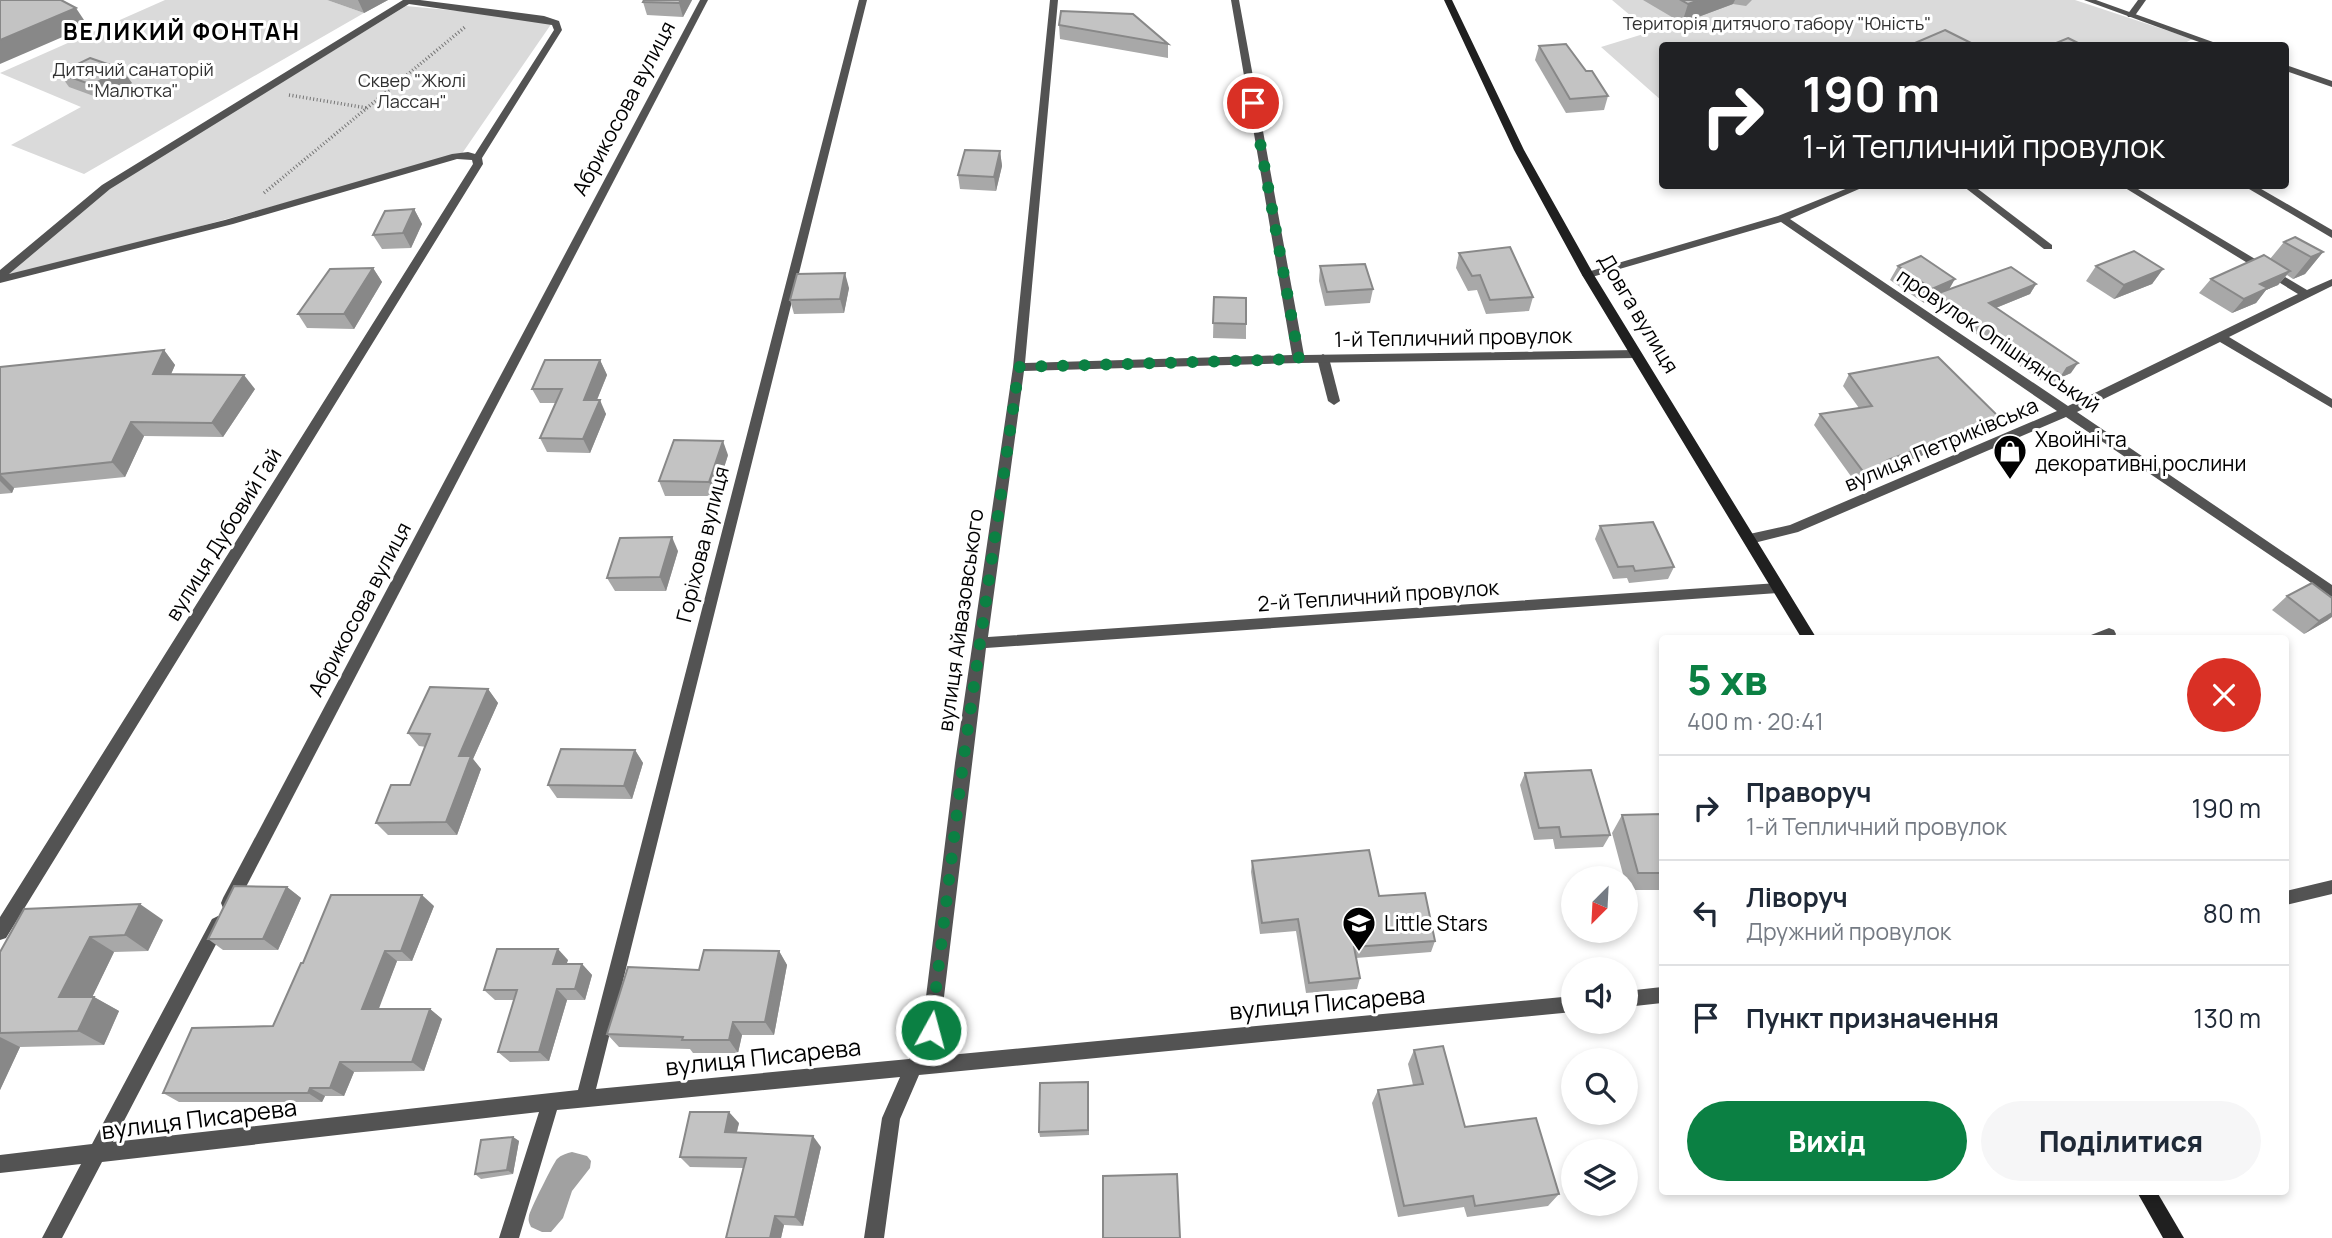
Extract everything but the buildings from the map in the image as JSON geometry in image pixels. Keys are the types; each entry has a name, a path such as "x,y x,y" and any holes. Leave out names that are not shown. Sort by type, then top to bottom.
{"street":[{"name":"Абрикосова вулиця","path":"52,1238 704,0"},
{"name":"Горіхова вулиця","path":"585,1098 863,0"},
{"name":"вулиця Айвазовського","path":"874,1238 891,1118 931,1030 980,643 1019,367 1054,0"},
{"path":"1234,0 1299,359"},
{"name":"Довга вулиця","path":"1448,0 1520,150 1588,275 1807,635"},
{"path":"2088,0 2209,42"},
{"path":"2131,15 2142,0"},
{"path":"0,278 106,187 408,1"},
{"name":"вулиця Дубовий Гай","path":"0,932 478,164 477,158 559,26 544,19 408,1"},
{"path":"2200,42 2204,40"},
{"path":"2289,69 2332,83"},
{"path":"0,278 229,222 456,156 468,155 477,158"},
{"path":"1588,275 1782,218 1854,189"},
{"path":"1972,189 2048,247"},
{"path":"2132,189 2307,295"},
{"path":"2254,189 2332,234"},
{"name":"провулок Опішнянський","path":"1782,218 2332,592"},
{"name":"вулиця Петриківська","path":"1750,539 1793,529 2067,412 2332,282"},
{"path":"2220,337 2332,404"},
{"name":"1-й Тепличний провулок","path":"1019,367 1323,358 1636,354"},
{"path":"1323,358 1334,401"},
{"name":"2-й Тепличний провулок","path":"980,643 1778,588"},
{"path":"2289,897 2332,887"},
{"path":"1638,998 1659,995"},
{"name":"вулиця Писарева","path":"0,1164 585,1098 1561,1005"},
{"path":"509,1238 551,1102"},
{"path":"2148,1195 2174,1238"}],"path":[{"path":"261,196 472,21"},
{"path":"263,90 368,108"}],"green space":[{"name":"Дитячий санаторій \"Малютка\"","path":"165,0 327,0 364,13 84,174 11,145 81,107 0,73"},
{"name":"Територія дитячого табору \"Юність\"","path":"1612,0 2075,0 2193,39 2187,42 1659,42 1659,98 1601,47 1650,32"},
{"name":"Сквер \"Жюлі Лассан\"","path":"406,6 554,20 461,155 0,281 109,188"}],"shaded area":[{"path":"572,1152 587,1156 591,1161 590,1168 572,1191 563,1218 551,1232 542,1232 531,1227 530,1213 551,1169 559,1158"}],"place":[{"name":"Хвойні та декоративні рослини","path":"2010,481"},
{"name":"Little Stars","path":"1359,953"}],"district":[{"name":"ВЕЛИКИЙ ФОНТАН","path":"182,31"}],"route":[{"path":"931,1030 963,763 1019,367 1299,359 1253,103"}]}
